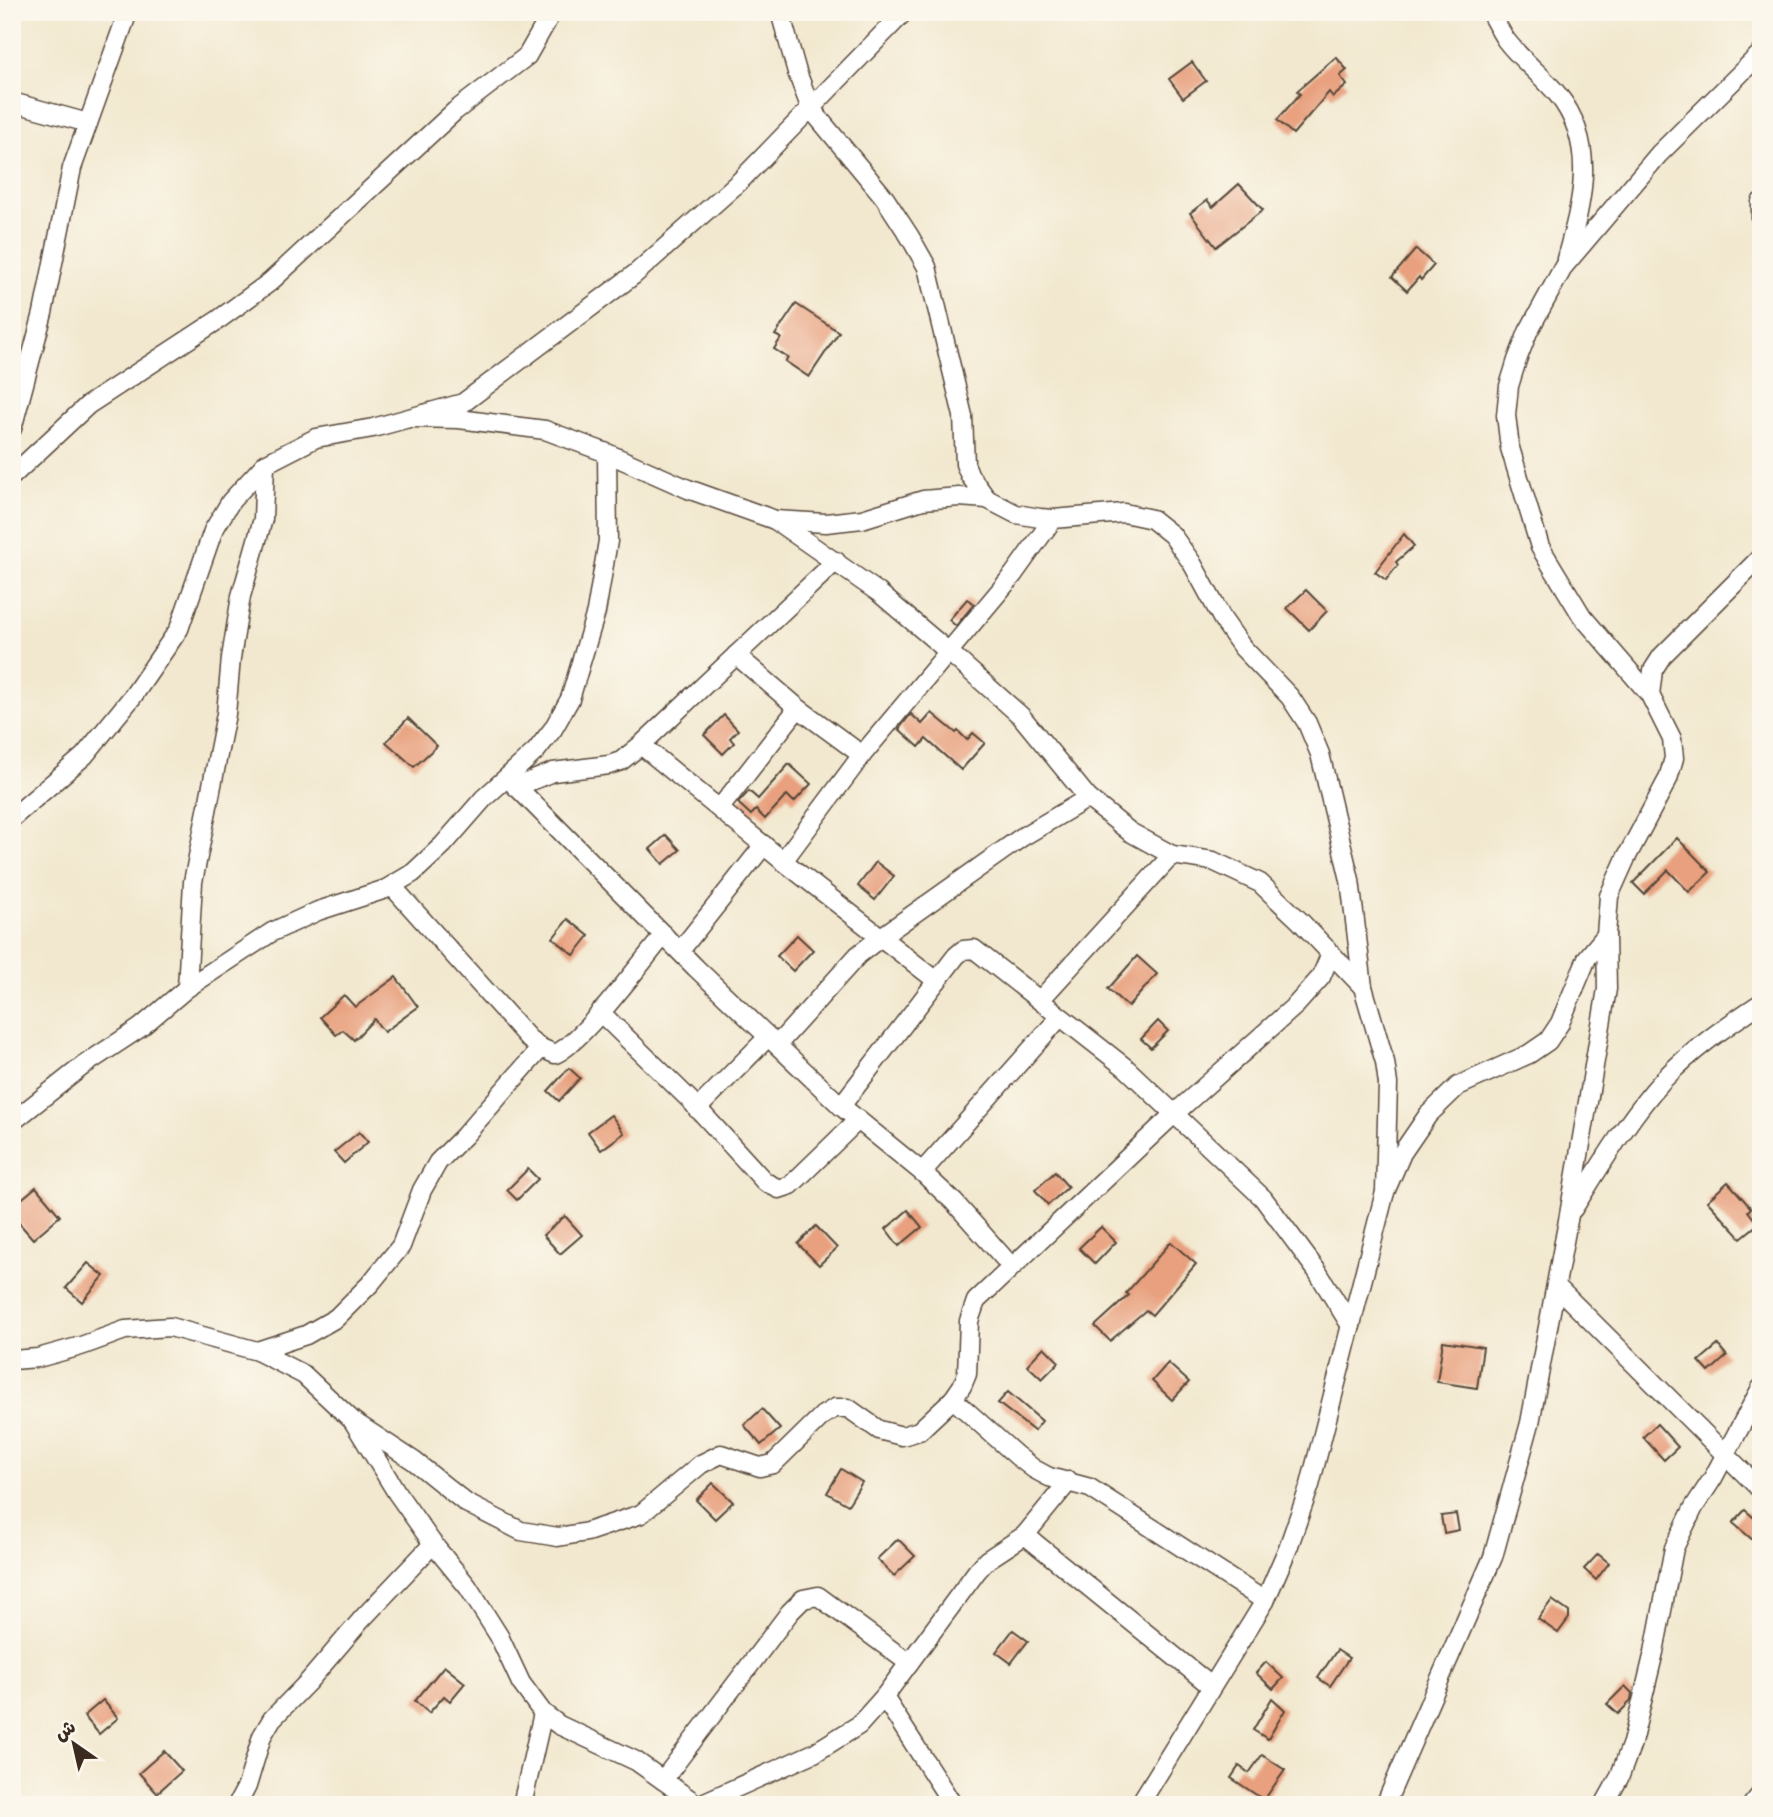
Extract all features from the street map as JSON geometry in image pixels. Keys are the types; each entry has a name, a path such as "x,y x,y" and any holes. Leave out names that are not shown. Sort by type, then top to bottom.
{"street":[{"path":"12,429 43,313 72,167 128,12"},
{"path":"12,476 88,405 218,320 270,282 455,111 527,56 552,12"},
{"path":"780,12 811,109 884,197 927,267 963,416 965,464 970,476 987,499"},
{"path":"12,818 84,756 133,696 179,629 212,531 230,501 265,464 316,438 410,418 463,403 635,274 739,182 904,12"},
{"path":"1490,12 1506,40 1559,96 1575,126 1584,159 1579,211 1564,266"},
{"path":"1385,1805 1493,1557 1530,1423 1607,989 1606,935 1609,896 1668,779 1674,758 1672,738 1650,695 1582,616 1540,547 1510,447 1506,415 1509,386 1528,332 1564,266 1659,154 1761,53"},
{"path":"12,102 88,123"},
{"path":"1761,202 1761,220"},
{"path":"410,418 459,419 545,430 607,453 688,489 775,520 878,592 950,653 1021,716 1088,797 1130,832 1172,855 1213,861 1260,883 1363,987"},
{"path":"512,783 553,729 570,699 596,612 608,541 607,453"},
{"path":"187,988 192,882 226,715 231,658 241,596 263,519 265,464"},
{"path":"775,520 826,523 862,519 923,500 959,497 987,499 1016,514 1053,519 1124,513 1152,519 1172,535 1192,563 1223,620 1242,647 1290,697 1307,723 1320,754 1350,880 1363,987 1385,1062 1388,1084 1385,1192"},
{"path":"783,861 862,755 950,653 1013,575 1053,519"},
{"path":"1650,695 1653,670 1662,656 1761,556"},
{"path":"12,1122 84,1065 140,1028 187,988 272,932 318,911 392,886 413,873 443,845 484,798 512,783 553,772 621,761 836,561"},
{"path":"736,655 799,708 862,755"},
{"path":"720,808 799,708"},
{"path":"641,745 783,861 937,981"},
{"path":"512,783 772,1041 841,1106 922,1172 954,1202 1011,1266"},
{"path":"697,1108 881,937 1022,837 1088,797"},
{"path":"680,951 764,845"},
{"path":"1040,1000 1172,855"},
{"path":"392,886 491,998 541,1048 555,1054 563,1051 600,1012 664,935"},
{"path":"1139,1805 1265,1601 1288,1548 1310,1485 1385,1192 1409,1143 1428,1115 1458,1086 1529,1054 1548,1041 1560,1023 1587,958 1606,935"},
{"path":"841,1106 956,956 963,950 974,949 1126,1068 1263,1198 1317,1271 1351,1326"},
{"path":"12,1360 38,1358 81,1346 125,1329 170,1327 257,1351 304,1375 353,1421 414,1461 466,1503 521,1531 558,1537 587,1532 641,1514 701,1464 721,1454 760,1467 773,1464 823,1415 835,1408 848,1408 879,1430 902,1436 919,1431 953,1399 967,1374 970,1321 976,1301 1174,1114 1296,1005 1321,977 1331,953"},
{"path":"1569,1215 1619,1138 1662,1081 1718,1031 1761,1003"},
{"path":"600,1012 697,1108 765,1182 779,1189 791,1185 858,1120"},
{"path":"922,1172 1060,1017"},
{"path":"257,1351 306,1335 336,1318 370,1284 401,1246 422,1190 438,1162 541,1048"},
{"path":"1556,1286 1761,1490"},
{"path":"1604,1805 1619,1778 1632,1743 1654,1652 1674,1548 1761,1388"},
{"path":"953,1399 1025,1463 1049,1477 1090,1488 1265,1601"},
{"path":"353,1421 397,1493 468,1587 499,1636 521,1683 543,1713 559,1725 636,1762 698,1805 814,1753 859,1725 884,1697 977,1571 987,1560 1025,1535 1069,1481"},
{"path":"1025,1535 1211,1686"},
{"path":"237,1805 247,1786 262,1737 272,1719 433,1544"},
{"path":"663,1780 790,1612 803,1599 817,1596 909,1663"},
{"path":"884,1697 953,1805"},
{"path":"522,1805 543,1713"},
{"path":"1752,1805 1761,1794"}],"building":[{"path":"1336,57 1347,70 1340,76 1347,85 1333,97 1329,92 1293,134 1277,120 1300,94 1297,91"},
{"path":"1192,62 1206,81 1183,98 1169,79"},
{"path":"1239,184 1263,210 1216,247 1190,213 1207,200 1213,207"},
{"path":"1416,249 1434,265 1407,291 1392,277"},
{"path":"796,304 839,332 809,377 785,361 788,358 774,349 781,338 775,335"},
{"path":"1404,534 1414,546 1396,562 1398,565 1386,580 1375,572"},
{"path":"1306,590 1327,611 1309,630 1287,608"},
{"path":"967,599 974,604 956,626 949,620"},
{"path":"932,713 967,740 973,733 985,743 961,770 926,739 919,747 899,729 911,714 922,724"},
{"path":"724,715 738,730 730,738 734,743 723,754 704,735"},
{"path":"408,718 437,746 414,767 386,742"},
{"path":"789,764 811,784 794,802 787,795 765,819 756,810 751,815 738,803 749,791 758,799"},
{"path":"666,835 680,850 663,864 650,849"},
{"path":"1677,838 1710,872 1689,892 1668,870 1644,894 1633,883"},
{"path":"876,862 894,876 875,900 858,886"},
{"path":"568,919 589,936 574,955 553,938"},
{"path":"797,935 813,950 793,971 777,956"},
{"path":"1137,956 1157,974 1128,1007 1108,989"},
{"path":"396,977 418,1007 384,1032 374,1019 354,1040 343,1030 336,1035 320,1017 344,995 355,1007"},
{"path":"1158,1021 1168,1031 1151,1048 1141,1039"},
{"path":"569,1068 580,1078 559,1101 548,1091"},
{"path":"611,1115 624,1133 601,1150 588,1132"},
{"path":"359,1132 368,1142 344,1163 334,1152"},
{"path":"528,1169 538,1179 517,1200 507,1190"},
{"path":"1055,1172 1068,1187 1048,1205 1035,1190"},
{"path":"1728,1182 1751,1208 1748,1211 1758,1224 1741,1238 1707,1201"},
{"path":"36,1187 60,1216 33,1239 12,1215 12,1207"},
{"path":"908,1210 922,1227 899,1246 886,1229"},
{"path":"565,1216 582,1235 560,1254 543,1235"},
{"path":"816,1226 837,1248 819,1265 798,1244"},
{"path":"1101,1227 1116,1242 1095,1264 1079,1248"},
{"path":"1171,1242 1196,1264 1152,1315 1146,1310 1110,1341 1095,1326 1129,1295 1126,1293"},
{"path":"88,1263 104,1276 82,1302 66,1288"},
{"path":"1443,1341 1483,1347 1477,1388 1437,1382"},
{"path":"1718,1345 1727,1356 1709,1372 1699,1361"},
{"path":"1044,1347 1059,1362 1042,1379 1027,1365"},
{"path":"1168,1363 1189,1382 1172,1400 1152,1381"},
{"path":"1008,1392 1042,1421 1034,1431 998,1403"},
{"path":"762,1409 780,1429 761,1445 744,1425"},
{"path":"1657,1424 1678,1447 1664,1460 1643,1437"},
{"path":"841,1469 862,1482 848,1505 827,1493"},
{"path":"713,1483 733,1502 715,1519 696,1500"},
{"path":"1745,1510 1761,1524 1761,1547 1733,1523"},
{"path":"1456,1514 1459,1530 1444,1533 1441,1516"},
{"path":"898,1539 915,1556 894,1576 877,1559"},
{"path":"1598,1554 1609,1563 1596,1580 1584,1569"},
{"path":"1552,1600 1569,1612 1569,1618 1558,1633 1538,1619"},
{"path":"1013,1630 1028,1641 1011,1663 996,1652"},
{"path":"1337,1650 1349,1658 1330,1686 1318,1678"},
{"path":"1266,1662 1283,1678 1273,1689 1256,1673"},
{"path":"444,1666 465,1683 450,1701 444,1696 429,1713 415,1701"},
{"path":"1625,1686 1632,1693 1631,1701 1618,1714 1607,1704"},
{"path":"1272,1698 1285,1710 1268,1739 1253,1730"},
{"path":"103,1700 118,1718 99,1734 84,1716"},
{"path":"164,1751 182,1771 157,1793 139,1773"},
{"path":"1262,1755 1285,1770 1264,1800 1231,1778 1239,1766 1249,1773"}]}
